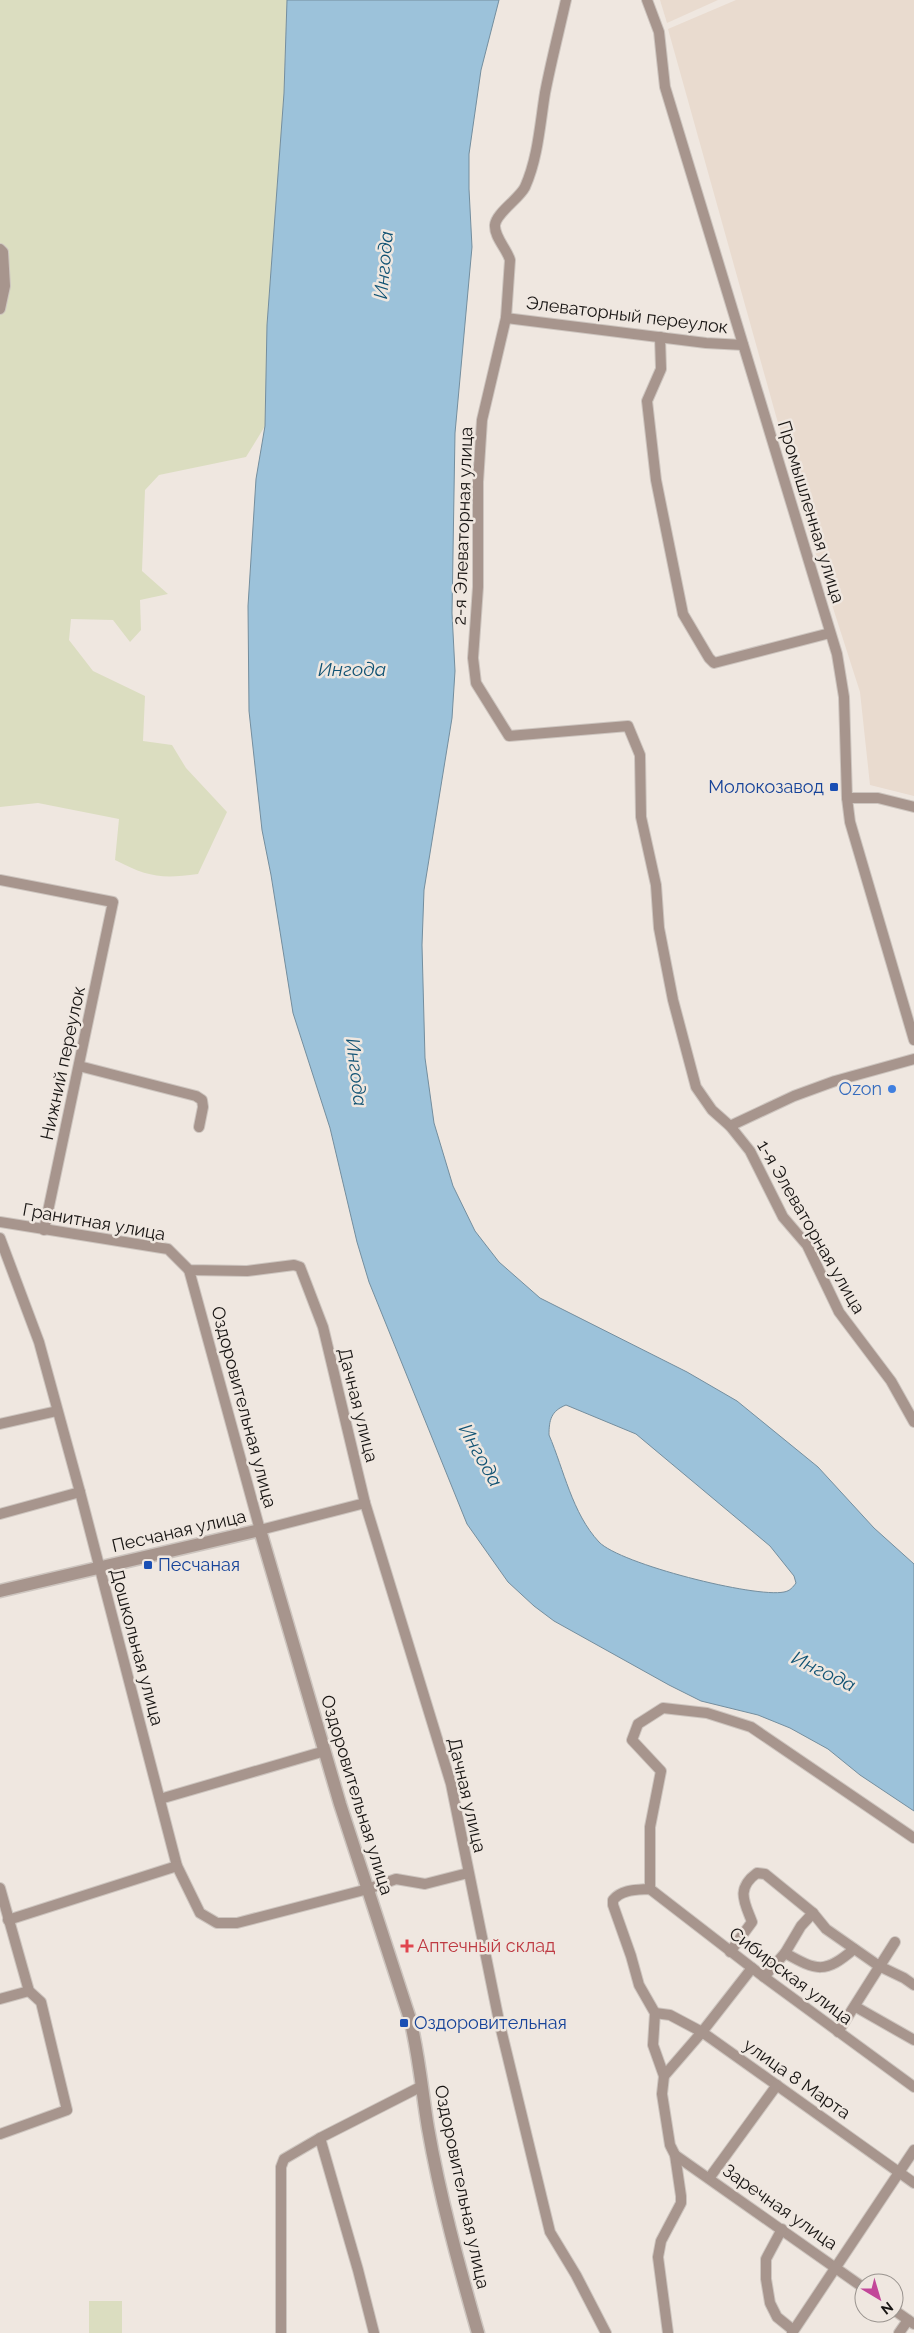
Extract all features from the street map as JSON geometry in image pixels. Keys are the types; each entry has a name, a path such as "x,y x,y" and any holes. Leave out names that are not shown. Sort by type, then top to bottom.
{"street":[{"name":"2-я Элеваторная улица","path":"566,0 532,167 524,189 499,216 495,224 496,232 508,251 510,260 506,318 482,420 478,482 478,587 473,658 476,683 509,736 628,726"},
{"name":"Промышленная улица","path":"647,0 659,32 666,87 837,654 844,697 847,798 850,822 914,1040"},
{"path":"0,249 4,252 5,286 0,309"},
{"name":"Элеваторный переулок","path":"506,318 660,337 743,344"},
{"path":"660,337 661,369 647,400 656,480 683,614 708,658 714,663 830,632"},
{"name":"1-я Элеваторная улица","path":"628,726 640,755 641,817 656,885 659,928 673,1000 696,1088 712,1110 730,1126 750,1151 783,1217 807,1245 839,1312 891,1382 914,1422"},
{"path":"847,798 878,798 914,807"},
{"name":"Нижний переулок","path":"0,880 113,902 44,1230"},
{"path":"730,1126 794,1096 835,1080 914,1058"},
{"path":"79,1066 196,1096 202,1100 203,1106 199,1127"},
{"name":"Гранитная улица","path":"0,1222 168,1249 189,1270"},
{"name":"Дошкольная улица","path":"0,1238 39,1342 177,1866 200,1913 216,1923 238,1923 368,1889 396,1879 425,1884 468,1873"},
{"name":"Дачная улица","path":"189,1270 247,1270 294,1265 300,1267 322,1327 365,1503 451,1784 499,2021 550,2232 576,2275 606,2333"},
{"name":"Оздоровительная улица","path":"189,1270 260,1530 324,1751 410,2019 419,2054 422,2086 437,2172 478,2333"},
{"path":"0,1424 57,1411"},
{"path":"0,1514 80,1492"},
{"name":"Песчаная улица","path":"0,1591 260,1530 365,1503"},
{"path":"668,2333 658,2258 661,2241 681,2203 675,2155 670,2145 662,2094 664,2076 653,2045 655,2013 639,1985 613,1904 616,1896 626,1891 650,1889 650,1827 661,1771 632,1740 638,1724 663,1708 708,1712 751,1726 914,1838"},
{"path":"160,1799 324,1751"},
{"path":"8,1920 177,1866"},
{"path":"730,1952 752,1922 743,1901 749,1878 757,1873 765,1874 813,1913 826,1929 879,1966 914,1985"},
{"path":"0,1888 29,1991 41,2002 67,2110 0,2134"},
{"name":"Сибирская улица","path":"650,1889 730,1952 914,2087"},
{"path":"764,1977 785,1953 801,1926 813,1913"},
{"path":"838,2032 856,2007 895,1942"},
{"path":"785,1953 809,1967 827,1967 839,1962 854,1949"},
{"path":"664,2076 702,2032 752,1968"},
{"path":"0,1999 29,1991"},
{"path":"856,2007 914,2040"},
{"name":"улица 8 Марта","path":"655,2013 683,2021 702,2032 914,2183"},
{"path":"710,2177 778,2085"},
{"path":"280,2333 281,2167 284,2160 320,2138 422,2086"},
{"path":"320,2138 374,2333"},
{"path":"782,2229 766,2259 766,2279 770,2304 778,2317 792,2331 914,2150"},
{"name":"Заречная улица","path":"675,2155 710,2177 854,2280"},
{"path":"900,2333 911,2322"}],"shaded area":[{"path":"660,0 718,0 667,23"},
{"path":"736,0 914,0 914,796 870,785 860,692 807,527 668,29"}],"green space":[{"path":"0,0 287,0 284,93 267,325 265,426 246,457 159,475 145,490 142,571 168,594 140,600 141,630 130,642 113,620 71,619 69,640 93,671 145,696 143,741 172,745 186,768 227,812 198,874 155,875 137,870 115,860 119,819 38,803 0,807"},
{"path":"89,2301 122,2301 122,2333 89,2333"}],"water":[{"name":"Ингода","path":"287,0 499,0 481,70 469,154 472,247 455,433 452,613 455,671 452,718 424,890 422,945 425,1058 434,1123 453,1186 475,1231 499,1262 540,1298 687,1372 737,1401 818,1467 874,1528 914,1564 914,1811 860,1775 828,1749 790,1728 758,1715 701,1701 669,1685 554,1621 508,1582 467,1524 369,1282 357,1242 330,1128 293,1013 262,830 249,711 248,606 256,479 265,426 267,325 284,93","holes":["566,1405 636,1434 770,1546 794,1576 796,1583 788,1591 784,1592 746,1590 718,1585 688,1578 633,1560 612,1551 599,1542 590,1531 575,1505 549,1435 550,1420 557,1410"]}],"place":[{"name":"Молокозавод","path":"834,787"},
{"name":"Ozon","path":"892,1089"},
{"name":"Песчаная","path":"148,1565"},
{"name":"Аптечный склад","path":"407,1946"},
{"name":"Оздоровительная","path":"404,2023"}]}
